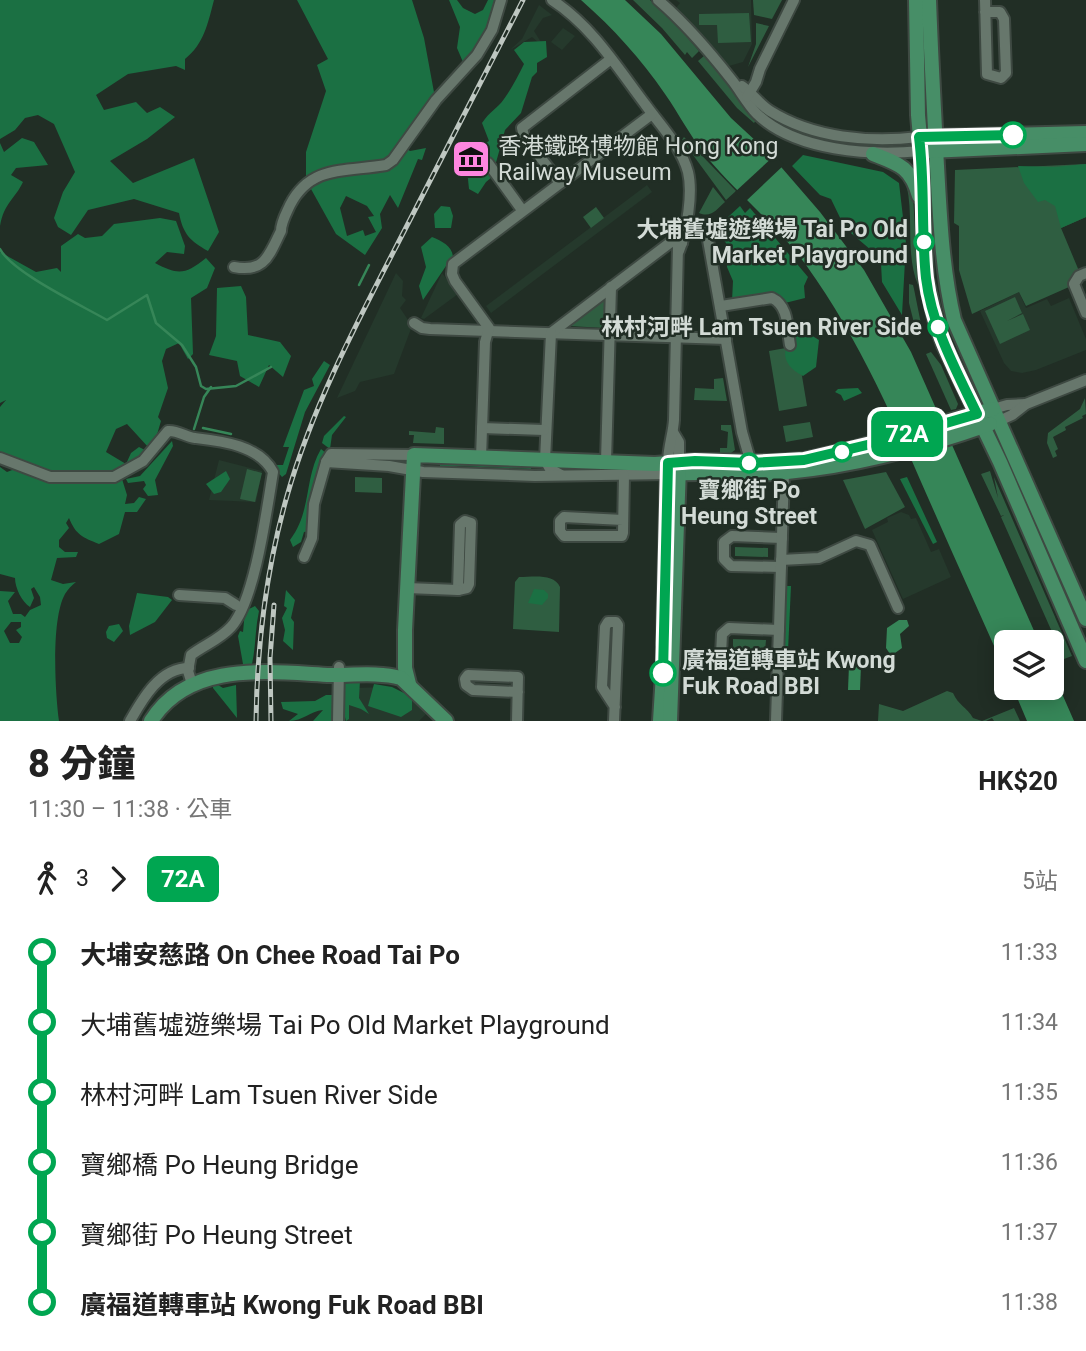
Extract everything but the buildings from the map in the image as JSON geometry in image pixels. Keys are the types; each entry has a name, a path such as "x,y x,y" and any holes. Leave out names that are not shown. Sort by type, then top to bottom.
{"main road":[{"path":"916,0 926,279 936,323 973,422 1086,661"},
{"path":"929,0 946,288 954,320 1086,619"},
{"path":"920,144 1086,133"},
{"path":"936,143 1086,144"},
{"path":"873,153 908,171 924,211"},
{"path":"409,684 406,656 407,587 414,455 606,461 674,468 784,472 810,470 996,415"},
{"path":"674,468 804,460 890,446"},
{"path":"660,721 674,468"},
{"path":"670,721 674,468"},
{"path":"142,721 165,692 190,676 218,677 262,670 385,669 399,663 406,656"},
{"path":"339,671 395,677 409,684 446,721"},
{"path":"151,721 190,676"}],"street":[{"path":"234,267 250,270 262,264 281,231 281,225 292,202 311,179 324,173 386,165 393,160 436,100 477,55 492,30 500,0"},
{"path":"551,0 583,25 677,147 685,164 690,204 679,245"},
{"path":"658,0 733,82 768,111 786,121 813,130 920,144"},
{"path":"745,93 795,1"},
{"path":"985,6 1000,12 1004,19 1006,74 1001,78 987,74 985,6"},
{"path":"559,183 524,136 523,125 611,59"},
{"path":"745,93 760,116 805,140 844,150 873,153 920,144"},
{"path":"481,458 488,324 452,274 456,260 652,114"},
{"path":"488,163 522,210"},
{"path":"326,462 413,470 534,476 624,475 674,468 679,442 673,432 679,245 684,202 689,194"},
{"path":"684,228 700,228 705,232 721,306 748,463"},
{"path":"561,475 550,469 545,460 544,430 551,332 671,242 679,245"},
{"path":"1085,310 1074,284 1079,276 1086,273"},
{"path":"606,461 611,287"},
{"path":"721,306 772,298 780,302 784,309 790,345"},
{"path":"414,323 430,330 726,340"},
{"path":"996,415 1007,405 1026,404 1086,380"},
{"path":"482,428 544,430"},
{"path":"0,458 50,477 114,477 142,461 168,431 173,430 188,437 240,447 259,455 268,462 274,472 246,599 233,626 210,645 191,655 190,676 170,671 157,682 130,721"},
{"path":"304,558 312,538 314,504 326,462 331,454 414,455"},
{"path":"776,721 784,472"},
{"path":"623,520 564,517 560,521 560,531 564,536 620,537 623,533 624,475"},
{"path":"407,587 458,590 467,588 471,523 465,521 460,524 458,590"},
{"path":"782,538 732,536 724,542 724,559 731,566 781,564 819,558 856,541 867,543 872,548 898,608"},
{"path":"179,595 225,597 236,605"},
{"path":"614,721 615,707 618,625 616,622 606,623 605,627 602,688 615,707"},
{"path":"778,662 725,661 721,655 722,634 729,628 779,630"},
{"path":"338,721 339,671"},
{"path":"517,721 518,692"}],"shaded area":[{"path":"0,0 214,0 201,40 185,59 185,70 176,66 128,74 96,95 104,110 136,102 147,113 160,107 175,117 147,139 110,161 133,183 194,158 219,232 208,251 188,236 179,213 134,199 88,210 71,235 58,227 54,218 63,192 75,172 54,124 38,115 25,118 15,130 0,139"},
{"path":"297,0 412,0 424,38 436,103 403,146 410,151 426,148 422,160 418,159 398,208 390,195 380,214 382,228 365,255 336,234 306,180 306,152 326,91 317,65 328,59","holes":["346,196 367,206 374,216 368,217 376,232 365,236 363,230 347,236 340,208"]},
{"path":"449,0 457,0 463,8 475,14 483,10 488,0 497,0 486,34 463,62 457,48 460,27"},
{"path":"581,0 625,0 661,34 731,118 769,153 820,212 864,270 911,352 1034,630 994,630 994,646 891,414 843,323 795,250 706,156 665,94 615,33"},
{"path":"633,0 650,0 699,51 692,58 687,52 685,55"},
{"path":"676,0 751,0 752,44 743,62 729,66 676,8 680,3"},
{"path":"753,0 782,0 772,19 754,15"},
{"path":"539,5 552,15 543,18 534,31 544,47 532,37 510,50 522,39"},
{"path":"749,13 751,42 718,43 717,25 699,25 699,14"},
{"path":"756,23 769,26 748,67 756,44"},
{"path":"563,28 575,36 562,50 551,42"},
{"path":"546,41 547,57 537,63 537,72 532,77 521,113 505,130 492,177 478,194 469,189 467,170 480,146 489,141 482,123 504,99 524,64 514,50 524,42"},
{"path":"704,56 757,119 754,123 737,108 698,61"},
{"path":"684,137 736,191 726,200 682,140"},
{"path":"22,138 34,142 48,165 16,168 11,175 23,182 7,206 0,226 0,143 4,152"},
{"path":"803,155 883,172 899,183 906,243 902,315 882,282 881,264 871,250 845,228 831,199 820,195 792,166"},
{"name":"大埔舊墟遊樂場 Tai Po Old Market Playground","path":"1086,164 1086,217 1061,228 1079,271 1069,282 1069,287 1026,306 1019,292 972,314 959,270 959,226 954,223 955,170"},
{"path":"1086,164 1086,217 1061,228 1055,206 1045,200 1038,202 1024,183 1018,166"},
{"path":"904,176 913,194 918,285 912,259 909,203"},
{"path":"647,185 652,192 491,313 486,306"},
{"path":"713,187 725,202 710,214 699,213"},
{"path":"441,206 450,207 453,216 451,228 435,228 434,214"},
{"path":"740,206 745,213 750,208 808,277 804,286 805,298 785,303 783,298 774,295 732,301 733,281 727,267 726,243 715,229"},
{"path":"596,207 604,218 591,228 583,217"},
{"path":"160,218 176,221 185,246 184,254 167,252 155,263 170,270 181,271 192,268 206,258 215,268 207,288 191,298 193,354 188,359 179,343 166,349 162,361 168,388 158,417 161,421 156,438 149,448 127,424 116,429 106,452 126,464 131,453 139,447 151,453 140,467 122,479 127,495 125,504 134,503 139,497 146,499 137,512 125,512 119,534 99,544 80,535 69,518 66,523 69,528 59,540 59,547 65,552 78,552 76,557 57,558 51,580 63,584 76,582 65,594 58,620 55,675 59,721 0,721 0,591 15,592 8,601 13,614 25,617 30,610 41,605 34,587 31,589 34,598 30,607 24,602 15,578 0,574 0,467 7,472 20,467 0,461 0,407 6,400 0,403 0,252 36,272 57,268 61,272 61,246 78,234 85,238 102,236 114,224","holes":["11,622 21,622 21,627 16,630 22,637 19,643 10,643 4,631"]},
{"path":"432,237 449,247 453,260 423,300 419,286 426,267 421,247"},
{"path":"396,273 403,281 402,296 406,300 400,308 412,326 394,374 360,382 355,391 337,398"},
{"path":"442,273 458,294 424,319 421,318"},
{"path":"909,284 913,285 922,329 916,331 909,303"},
{"path":"241,286 246,297 248,335 280,342 291,356 283,377 269,365 259,387 240,376 237,361 209,355 216,336 217,288"},
{"path":"1019,292 1026,308 1047,299 1051,306 1069,298 1086,339 1086,350 1036,370 1022,373 1011,371 1004,363 980,311"},
{"path":"1015,297 1022,313 1007,321 1023,314 1030,330 1000,344 985,311"},
{"path":"606,299 604,328 569,326"},
{"path":"801,329 819,340 816,367 803,376 789,365 785,354 789,341"},
{"path":"797,346 807,406 779,411 769,351"},
{"path":"931,352 941,365 958,404 956,409 951,410 926,354"},
{"path":"324,361 330,365 305,412 286,474 282,477 277,471 277,465 283,465 289,447 283,447 304,390 314,386 312,379"},
{"path":"723,378 727,401 694,400 695,388 714,389 714,379"},
{"path":"858,388 862,393 844,401 841,395 835,392 838,389"},
{"path":"1085,398 1086,414 1083,418 1053,437 1058,449 1055,451 1057,456 1053,458 1047,443 1048,433 1080,409"},
{"path":"346,417 332,435 330,449 322,443 324,436"},
{"path":"810,422 813,437 786,442 783,426"},
{"path":"721,425 731,425 735,450 731,453 720,453 720,448 727,448 728,432 721,430"},
{"path":"436,427 444,428 444,444 413,443 414,435 409,435 409,431 435,433"},
{"path":"172,441 173,446 155,480 158,495 148,496 143,489 146,485 144,481 128,483 126,479 140,476"},
{"path":"321,449 327,454 310,531 304,532 301,542 293,547 290,540 302,518 312,471"},
{"path":"219,460 262,471 256,502 209,500"},
{"path":"440,461 531,465 531,469 458,466 440,470"},
{"path":"247,469 262,473 255,502 240,499"},
{"path":"226,471 230,479 221,492 214,494 206,484"},
{"path":"990,471 998,498 994,477 1061,630 1051,630 1001,517 1004,515 1001,516 981,474"},
{"path":"886,472 905,507 865,529 843,480"},
{"path":"355,477 382,478 382,493 355,492"},
{"path":"907,477 937,542 933,544 900,479"},
{"path":"901,512 909,515 911,519 916,518 931,552 939,549 951,577 903,599 872,530 888,522 887,518"},
{"path":"735,547 768,548 768,557 735,556"},
{"path":"519,577 542,577 553,580 560,587 559,632 513,629 515,582"},
{"path":"786,586 791,586 788,651 784,651"},
{"path":"534,589 544,590 548,594 542,605 528,603"},
{"path":"286,590 295,600 291,618 294,622 293,650 283,641 285,630 282,618 287,608 284,606"},
{"path":"137,593 168,597 172,600 155,622 130,635 129,626"},
{"path":"255,606 259,611 252,664 243,664 238,636 240,631 243,632 245,611"},
{"path":"899,620 907,620 909,626 900,634 902,648 890,654 886,648 887,628"},
{"path":"119,624 123,631 114,642 107,638 106,632 109,626"},
{"path":"1064,638 1072,656 1064,659"},
{"path":"733,639 766,640 765,651 733,649"},
{"path":"849,665 861,665 860,690 848,690"},
{"path":"360,681 359,698 369,714 349,705 349,719 346,721 343,684"},
{"path":"213,682 223,688 236,685 237,718 213,688"},
{"path":"374,684 392,687 412,697 412,710 401,717 368,706"},
{"path":"384,687 416,703 427,713 419,721 344,721 347,701 356,688"},
{"path":"947,691 953,693 973,718 982,721 878,721 879,704 903,711"},
{"path":"326,695 336,695 342,721 313,721 323,710 289,721 298,714 283,709 281,702 315,701"},
{"path":"1064,698 1074,721 1027,721 1018,700"},
{"path":"1014,708 1020,721 994,721 992,718 982,721"}],"pier":[{"path":"775,155 784,165 745,202 735,192"}],"waterway":[{"path":"0,249 7,258 33,278 107,320 147,295 156,323 182,345 196,367 201,386 206,389 236,386 271,367"},
{"path":"359,285 369,265"},
{"path":"194,429 204,397 211,387"},
{"path":"203,428 231,434"}],"railway":[{"path":"256,721 258,664 268,580 297,463 322,399 366,306 523,0"},
{"path":"271,721 270,658 274,605"}],"bus line":[{"name":"72A","path":"663,673 668,463 773,463 804,460 888,440 977,414 944,345 926,279 923,170 919,137 1013,135"}],"place":[{"name":"香港鐵路博物館 Hong Kong Railway Museum","path":"471,159"},
{"name":"大埔舊墟遊樂場 Tai Po Old Market Playground","path":"924,242"},
{"name":"林村河畔 Lam Tsuen River Side","path":"938,327"},
{"name":"寶鄉街 Po Heung Street","path":"749,463"},
{"name":"廣福道轉車站 Kwong Fuk Road BBI","path":"663,673"}]}
